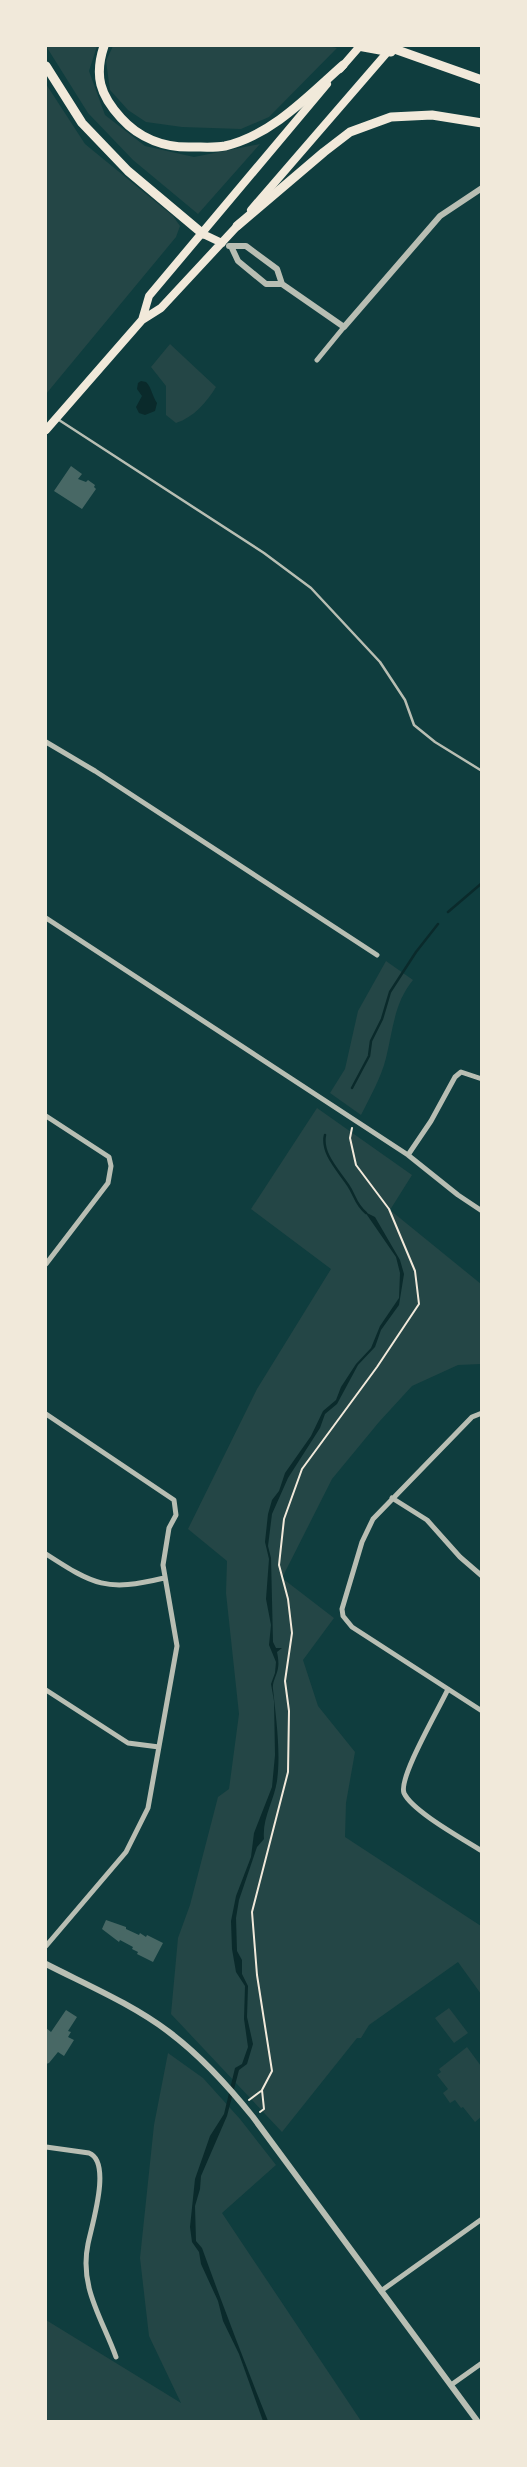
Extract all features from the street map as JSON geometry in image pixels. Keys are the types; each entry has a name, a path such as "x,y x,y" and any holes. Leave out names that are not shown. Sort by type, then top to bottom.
{"highway":[{"path":"104,46 98,76 108,103 127,124 155,143 177,148 223,146 260,131 291,112 343,65"},
{"path":"359,46 420,57"},
{"path":"386,46 481,80"},
{"path":"46,66 82,123 128,171 203,234"},
{"path":"237,226 350,132 391,117 432,115 481,123"}],"main road":[{"path":"142,320 149,296 359,46"},
{"path":"46,430 142,320 161,308 226,245 237,226 393,46"},
{"path":"203,234 226,245"}],"street":[{"path":"317,360 440,216 481,188"},
{"path":"226,245 246,246 276,269 282,284 344,327"},
{"path":"226,245 238,261 266,284 282,284"},
{"path":"46,742 95,771 377,955"},
{"path":"46,918 408,1155 481,1211"},
{"path":"408,1155 455,1077 461,1072 481,1079"},
{"path":"46,1116 109,1157 111,1166 108,1183 46,1264"},
{"path":"481,1413 472,1417 373,1519 362,1542 342,1609 342,1616 352,1627 481,1711"},
{"path":"46,1414 174,1500 176,1515 165,1542 164,1578 177,1646 148,1808 126,1852 46,1946"},
{"path":"392,1498 427,1520 481,1576"},
{"path":"46,1554 83,1578 110,1586 164,1578"},
{"path":"449,1689 407,1771 403,1788 411,1805 481,1851"},
{"path":"46,1690 128,1743 159,1746"},
{"path":"46,1964 136,2011 169,2032 242,2103 478,2421"},
{"path":"46,2147 93,2154 100,2165 95,2214 87,2245 86,2279 91,2301 116,2357"},
{"path":"382,2291 481,2219"},
{"path":"451,2385 481,2363"}],"lane":[{"path":"56,418 264,553 312,588 380,662 405,700 414,725 435,742 481,771"}],"path":[{"path":"242,2103 262,2090 272,2071 257,1975 253,1912 288,1772 289,1711 285,1681 292,1633 288,1599 279,1565 284,1519 302,1469 377,1367 419,1304 415,1271 389,1209 356,1165 350,1138 355,1120"},
{"path":"253,2117 264,2109 262,2090"}],"shaded area":[{"path":"46,46 97,46 89,71 105,115 145,146 194,157 260,144 198,214 133,160 88,113"},
{"path":"113,46 337,48 269,117 241,129 182,127 146,122 128,110 110,90 106,61"},
{"path":"46,84 85,144 173,216 180,226 176,237 46,394"},
{"path":"170,344 216,387 199,409 176,423 166,415 166,386 151,367"},
{"path":"141,381 148,384 157,403 155,411 145,415 139,413 136,407 142,396 137,389"},
{"path":"386,961 413,980 398,1007 384,1065 361,1115 330,1093 345,1069 358,1011"},
{"path":"317,1108 412,1175 390,1210 481,1284 481,1364 458,1365 412,1386 332,1479 282,1578 334,1618 303,1660 318,1706 355,1752 346,1803 345,1837 481,1926 481,1994 458,1962 369,2025 282,2132 171,2014 178,1938 190,1905 218,1797 229,1789 239,1714 226,1593 227,1561 188,1529 257,1389 331,1269 251,1209"},
{"path":"365,1212 375,1217 400,1260 404,1274 399,1305 381,1330 375,1347 358,1365 337,1404 325,1414 320,1428 288,1478 272,1514 268,1546 271,1558 273,1642 276,1648 282,1648 277,1652 278,1666 273,1686 278,1770 264,1839 257,1847 239,1900 236,1918 237,1951 242,1960 242,1974 248,1986 247,2017 253,2044 247,2064 239,2070 227,2116 201,2176 195,2206 196,2241 202,2248 268,2421 263,2421 239,2354 201,2264 199,2252 192,2242 190,2227 195,2179 210,2136 224,2114 235,2068 242,2064 248,2047 244,2019 245,1986 236,1972 231,1921 236,1896 251,1857 254,1833 272,1787 275,1755 271,1684 276,1662 269,1645 271,1625 266,1599 269,1559 265,1542 268,1514 285,1473 311,1436 323,1411 336,1400 356,1364 371,1348 380,1326 399,1298 400,1273 396,1257"},
{"path":"449,2008 468,2033 454,2043 435,2018"},
{"path":"467,2047 481,2066 481,2117 475,2122 455,2100 450,2103 443,2093 448,2089 437,2075 441,2072 439,2069"},
{"path":"168,2053 203,2078 276,2165 222,2213 361,2421 46,2421 46,2320 181,2403 149,2336 140,2258 154,2125"}],"building":[{"path":"71,466 82,474 78,479 86,482 88,480 95,485 96,489 82,509 54,491"},
{"path":"106,1920 163,1943 153,1962 102,1929"},
{"path":"66,2010 77,2017 68,2031 71,2032 68,2037 74,2040 64,2056 58,2052 46,2064 46,2028 51,2032"}],"waterway":[{"path":"448,912 482,883"},
{"path":"352,1088 369,1056 371,1041 382,1019 390,992 438,924"},
{"path":"325,1135 328,1155 366,1213"}]}
